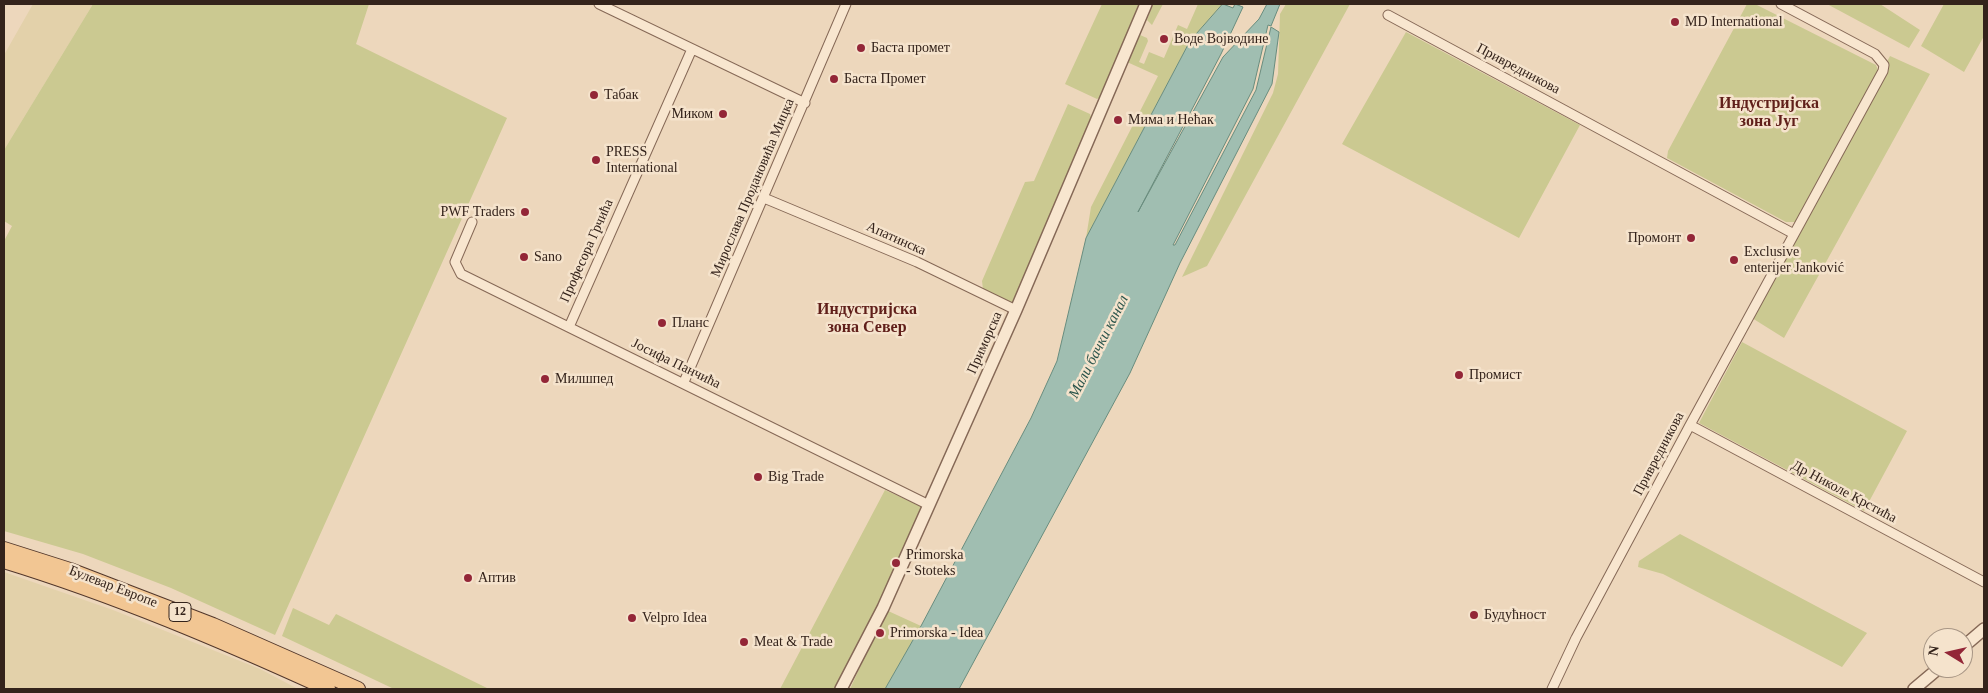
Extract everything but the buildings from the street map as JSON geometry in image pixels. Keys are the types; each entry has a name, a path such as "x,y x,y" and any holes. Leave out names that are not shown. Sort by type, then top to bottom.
{"main road":[{"name":"Булевар Европе","path":"4,548 70,570 213,625 358,689"},
{"name":"Булевар Европе","path":"4,562 63,581 206,636 328,689"}],"street":[{"path":"598,4 805,103"},
{"name":"Мирослава Продановића Мицка","path":"684,382 846,4"},
{"name":"Приморска","path":"841,689 883,608 1016,310 1146,4"},
{"name":"Привредникова","path":"1552,689 1576,638 1690,425 1883,71 1884,65 1875,54 1781,4"},
{"name":"Привредникова","path":"1388,14 1794,234"},
{"name":"Професора Грчића","path":"569,327 692,49"},
{"name":"Апатинска","path":"764,198 917,262 1016,310"},
{"name":"Јосифа Панчића","path":"472,222 456,262 461,274 684,382 929,505"},
{"name":"Др Николе Крстића","path":"1690,425 1984,582"},
{"path":"1973,638 1984,629"},
{"path":"1914,689 1927,678"}],"shaded area":[{"path":"33,4 93,4 4,150 4,55"},
{"path":"93,4 369,4 356,44 507,118 275,635 171,588 83,554 4,531 4,241 12,226 4,221 4,150"},
{"path":"1102,4 1141,4 1101,97 1097,99 1065,84"},
{"path":"1153,4 1163,4 1152,25 1147,20"},
{"path":"1198,4 1223,4 1190,41 1086,238 1091,207 1158,76 1127,62 1140,35 1147,38 1148,41 1139,62 1144,64 1149,52 1164,58 1178,25 1187,29"},
{"path":"1286,4 1350,4 1207,266 1182,277 1273,93 1278,74 1280,14"},
{"path":"1747,4 1755,4 1876,65 1878,70 1795,222 1786,222 1667,158 1668,151"},
{"path":"1827,4 1880,4 1920,30 1909,48"},
{"path":"1944,4 1984,4 1984,36 1964,72 1921,46"},
{"path":"1406,32 1580,125 1519,238 1342,144"},
{"path":"1890,56 1930,74 1784,338 1752,318"},
{"path":"1068,104 1090,114 1092,120 1013,303 983,289 982,281 1025,182 1034,181"},
{"path":"1742,342 1907,431 1864,511 1699,423"},
{"path":"885,490 923,507 880,603 836,689 780,689"},
{"path":"1680,534 1867,633 1842,667 1663,574 1638,567 1639,561"},
{"path":"4,572 113,610 260,669 298,689 4,689"},
{"path":"293,608 329,625 336,614 489,689 394,689 282,636"},
{"path":"886,610 921,626 885,689 850,689"}],"water":[{"name":"Мали бачки канал","path":"1223,4 1233,8 1235,4 1243,7 1221,54 1138,212 1223,57 1259,19 1267,4 1280,4 1271,26 1268,25 1253,89 1173,245 1175,245 1256,90 1271,27 1279,32 1272,84 1180,263 1130,373 959,689 885,689 921,626 1031,418 1057,361 1086,238 1190,41"}],"place":[{"name":"MD International","path":"1675,22"},
{"name":"Воде Војводине","path":"1164,39"},
{"name":"Баста промет","path":"861,48"},
{"name":"Баста Промет","path":"834,79"},
{"name":"Табак","path":"594,95"},
{"name":"Миком","path":"723,114"},
{"name":"Мима и Нећак","path":"1118,120"},
{"name":"PRESS International","path":"596,160"},
{"name":"PWF Traders","path":"525,212"},
{"name":"Промонт","path":"1691,238"},
{"name":"Sano","path":"524,257"},
{"name":"Exclusive enterijer Janković","path":"1734,260"},
{"name":"Планс","path":"662,323"},
{"name":"Промист","path":"1459,375"},
{"name":"Милшпед","path":"545,379"},
{"name":"Big Trade","path":"758,477"},
{"name":"Primorska - Stoteks","path":"896,563"},
{"name":"Аптив","path":"468,578"},
{"name":"Будућност","path":"1474,615"},
{"name":"Velpro Idea","path":"632,618"},
{"name":"Primorska - Idea","path":"880,633"},
{"name":"Meat & Trade","path":"744,642"}],"district":[{"name":"Индустријска зона Југ","path":"1769,113"},
{"name":"Индустријска зона Север","path":"867,319"}]}
